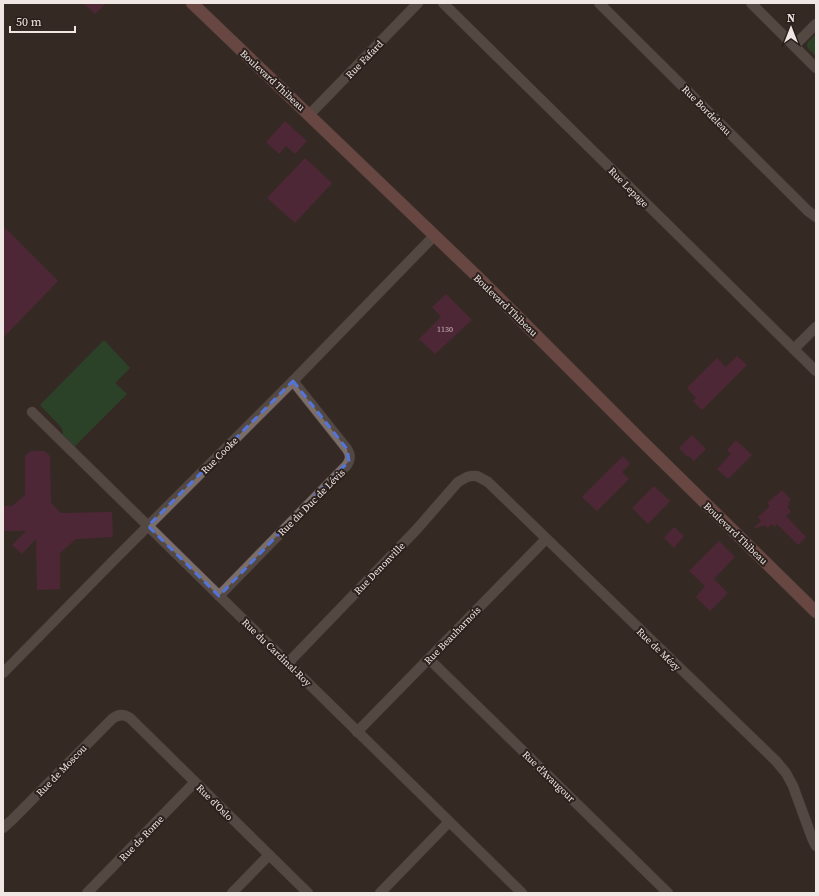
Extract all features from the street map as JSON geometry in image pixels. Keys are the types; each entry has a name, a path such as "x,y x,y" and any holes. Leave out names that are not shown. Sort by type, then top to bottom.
{"main road":[{"name":"Boulevard Thibeau","path":"192,3 488,287 816,612"}],"street":[{"name":"Rue Fafard","path":"309,115 418,3"},
{"name":"Rue Lepage","path":"443,3 816,371"},
{"name":"Rue Bordeleau","path":"600,3 808,211 816,216"},
{"path":"751,3 816,68"},
{"path":"794,46 816,24"},
{"name":"Rue Cooke","path":"3,673 293,381 434,236"},
{"path":"794,349 816,327"},
{"name":"Rue du Duc de Lévis","path":"219,596 350,461 347,449 293,381"},
{"name":"Rue du Cardinal-Roy","path":"32,412 522,893"},
{"name":"Rue de Mézy","path":"471,476 477,476 488,482 776,761 786,773 793,786 816,846"},
{"name":"Rue Denonville","path":"288,663 417,529 455,485 462,479 471,476"},
{"name":"Rue Beauharnois","path":"357,732 546,539"},
{"name":"Rue d'Avaugour","path":"429,659 668,893"},
{"name":"Rue d'Oslo","path":"121,714 128,716 308,893"},
{"name":"Rue de Moscou","path":"3,828 112,718 121,714"},
{"name":"Rue de Rome","path":"87,893 195,782"},
{"path":"380,893 449,822"},
{"path":"232,893 269,855"}],"highlighted area":[{"path":"293,381 347,449 349,461 219,596 148,526"}],"green space":[{"path":"816,34 816,56 807,45"},
{"path":"104,340 130,368 115,383 127,394 74,447 63,435 62,428 40,405"}],"building":[{"path":"83,3 106,3 95,14"},
{"path":"285,121 307,141 295,154 286,146 279,154 266,142"},
{"path":"305,158 332,183 295,223 267,198"},
{"path":"3,226 58,281 3,338"},
{"path":"446,294 472,320 435,354 419,339 441,317 432,307"},
{"path":"737,356 747,365 702,410 693,401 696,398 687,388 717,358 726,367"},
{"path":"692,435 706,449 694,461 679,448"},
{"path":"736,440 752,455 728,479 717,469 731,454 727,450"},
{"path":"31,451 44,451 50,456 51,503 61,513 112,512 113,537 76,539 60,553 60,589 37,590 36,539 22,554 12,545 26,531 3,531 3,506 12,506 25,495 25,456"},
{"path":"623,456 630,464 622,472 629,479 597,511 582,497"},
{"path":"654,486 670,501 648,524 632,508"},
{"path":"782,490 791,500 788,502 790,504 787,507 791,512 786,516 806,537 798,545 777,524 774,527 772,524 767,528 765,525 753,529 761,521 758,517 770,506 767,503"},
{"path":"674,527 684,536 674,548 664,538"},
{"path":"719,541 735,557 714,579 728,593 710,611 696,597 705,586 689,571"}]}
